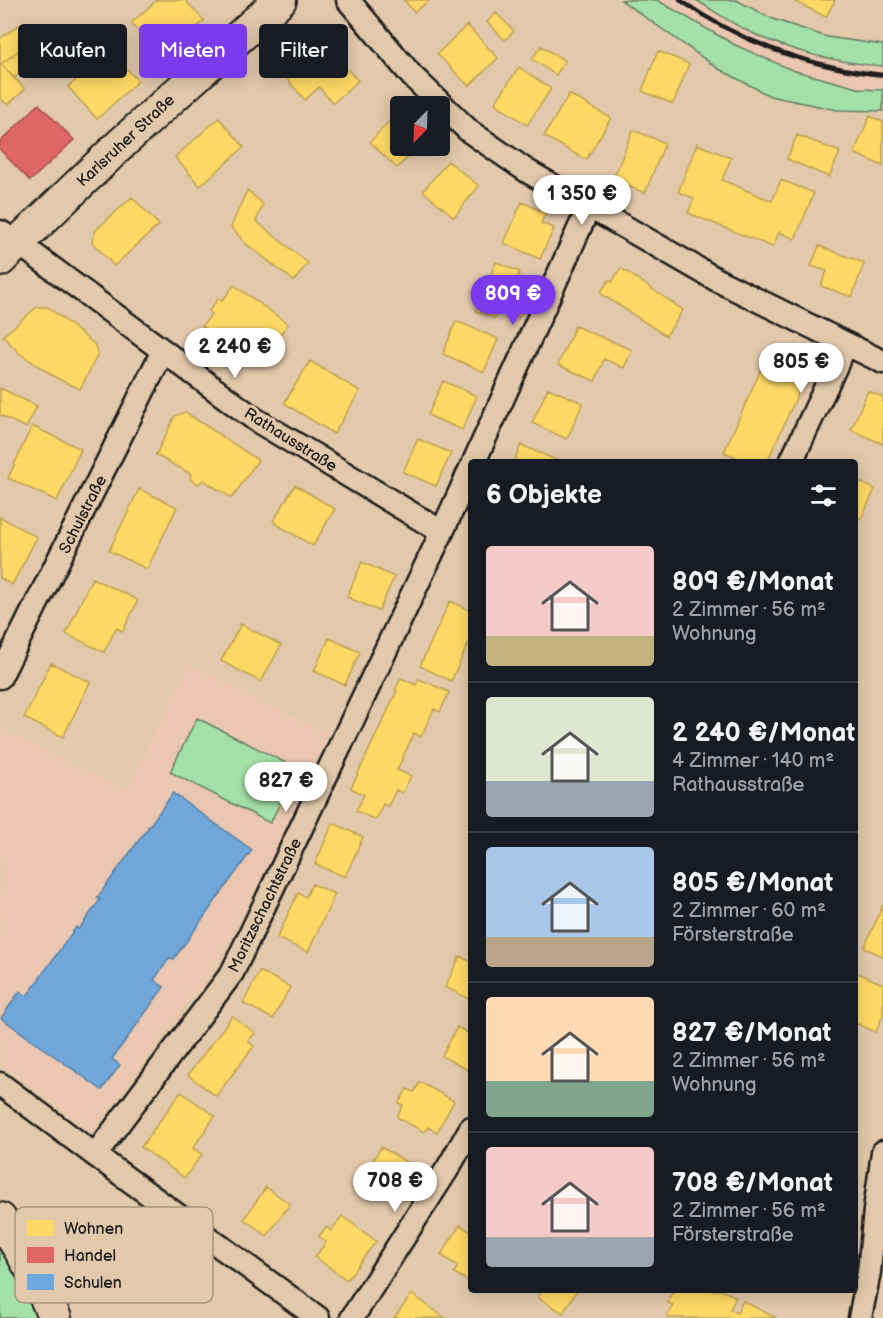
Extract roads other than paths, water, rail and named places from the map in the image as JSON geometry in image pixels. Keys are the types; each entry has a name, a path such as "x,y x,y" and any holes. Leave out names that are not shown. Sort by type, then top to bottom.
{"street":[{"name":"Karlsruher Straße","path":"6,244 280,0"},
{"path":"348,0 412,76 469,131 527,171 719,281 883,362"},
{"path":"475,459 589,207"},
{"name":"Rathausstraße","path":"6,244 163,351 256,420 442,532"},
{"path":"792,459 846,344"},
{"name":"Schulstraße","path":"0,678 163,351"},
{"name":"Moritzschachtstraße","path":"95,1155 232,973 468,475"},
{"path":"0,1084 166,1207"},
{"path":"352,1318 468,1133"},
{"path":"860,1318 869,1272 883,1152"},
{"path":"0,1219 15,1242"},
{"path":"213,1241 318,1318"},
{"path":"48,1303 55,1318"}],"railway":[{"path":"680,0 727,29 777,51 829,66 883,75"}]}
